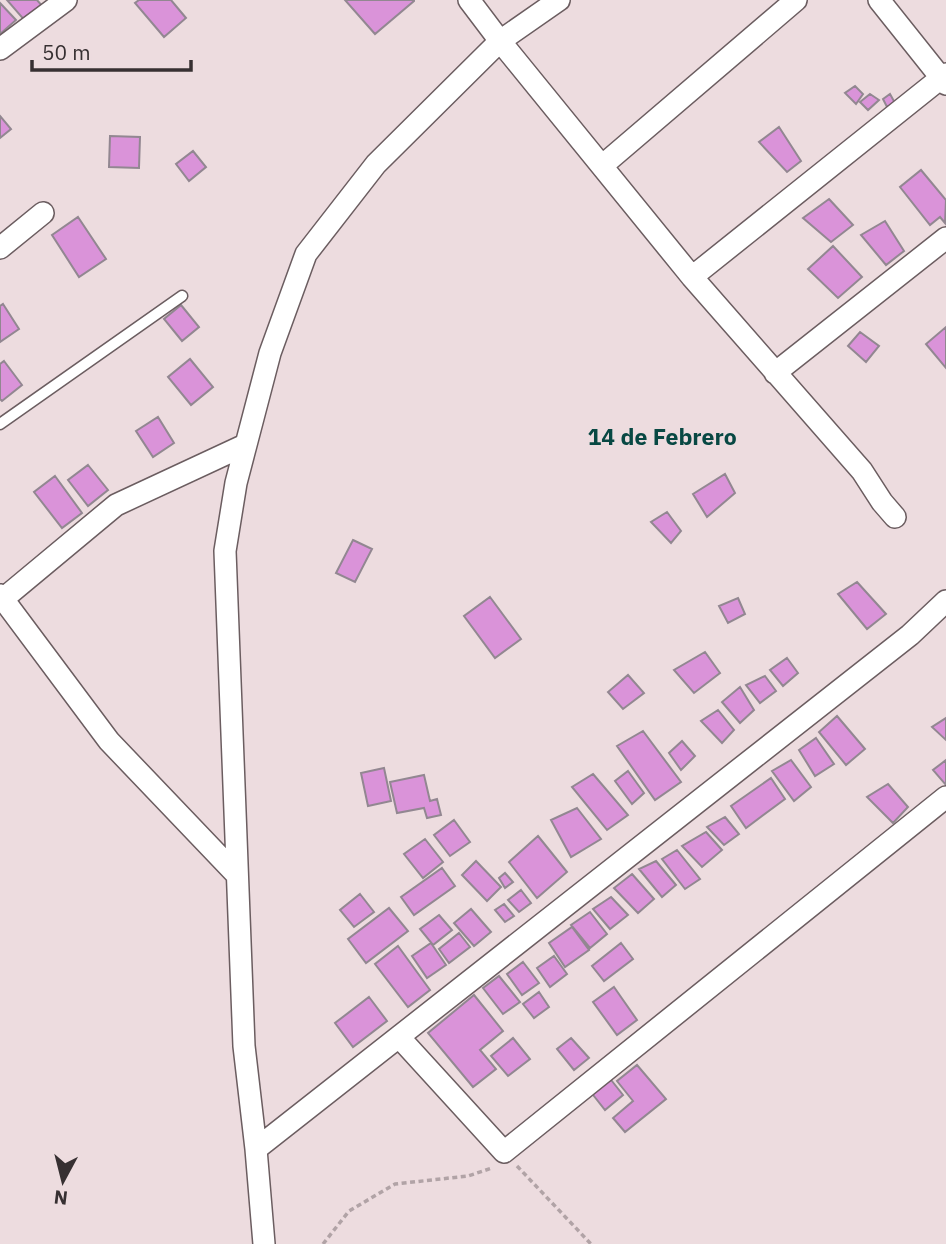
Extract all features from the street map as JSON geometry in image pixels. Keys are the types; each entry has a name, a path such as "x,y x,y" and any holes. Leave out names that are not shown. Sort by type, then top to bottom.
{"street":[{"path":"0,49 66,0"},
{"path":"469,0 692,277 862,471 895,517"},
{"path":"264,1244 244,1046 225,551 245,445 270,353 306,254 376,164 500,41 559,0"},
{"path":"603,165 796,0"},
{"path":"692,277 944,78 879,0"},
{"path":"0,248 43,213"},
{"path":"775,373 946,238"},
{"path":"237,875 109,741 1,597 116,505 245,445"},
{"path":"256,1149 910,635 946,601"},
{"path":"399,1037 504,1152 946,797"}],"lane":[{"path":"0,424 182,296"}],"path":[{"path":"323,1244 349,1211 395,1184 468,1176 493,1168 504,1152 591,1244"}],"building":[{"path":"7,0 37,0 44,8 26,22"},
{"path":"139,0 171,0 186,18 164,37 135,3"},
{"path":"345,0 414,0 414,1 375,34"},
{"path":"0,3 16,20 0,34"},
{"path":"855,86 863,94 856,104 845,93"},
{"path":"870,94 879,100 868,110 860,102"},
{"path":"890,94 895,103 887,107 883,99"},
{"path":"0,116 11,129 0,138"},
{"path":"779,127 801,161 787,172 759,142"},
{"path":"110,136 140,137 139,168 109,167"},
{"path":"193,151 206,167 189,181 176,164"},
{"path":"921,170 946,200 945,223 940,217 930,225 900,187"},
{"path":"829,199 853,225 831,242 803,218"},
{"path":"78,217 106,259 79,277 52,235"},
{"path":"885,221 904,251 886,265 861,235"},
{"path":"833,246 862,277 838,298 808,269"},
{"path":"3,304 19,329 0,342 0,306"},
{"path":"181,305 199,327 182,341 164,319"},
{"path":"946,327 946,368 926,344"},
{"path":"860,332 879,346 866,362 848,346"},
{"path":"190,359 213,387 191,405 168,377"},
{"path":"4,361 22,385 2,401 0,364"},
{"path":"158,417 174,443 153,457 136,431"},
{"path":"88,465 108,490 88,506 68,480"},
{"path":"725,474 735,493 707,517 693,494"},
{"path":"55,476 82,513 62,528 34,492"},
{"path":"667,512 681,531 671,543 651,522"},
{"path":"353,540 372,549 355,582 336,573"},
{"path":"857,582 886,614 867,629 838,594"},
{"path":"490,597 521,639 495,658 464,616"},
{"path":"738,598 745,614 728,623 719,606"},
{"path":"705,652 720,673 694,693 674,670"},
{"path":"787,658 798,673 783,686 770,670"},
{"path":"628,675 644,693 623,709 608,692"},
{"path":"765,676 776,691 760,703 746,685"},
{"path":"740,687 754,710 740,723 722,702"},
{"path":"718,710 734,730 722,743 701,721"},
{"path":"837,716 865,749 846,765 819,732"},
{"path":"946,718 946,740 932,727"},
{"path":"643,731 681,782 655,800 617,746"},
{"path":"816,738 834,764 815,776 799,750"},
{"path":"682,741 695,756 681,770 669,753"},
{"path":"791,760 811,787 794,801 772,771"},
{"path":"946,760 946,785 933,770"},
{"path":"384,768 391,801 368,806 361,773"},
{"path":"628,771 644,793 632,804 615,781"},
{"path":"593,774 628,815 607,830 572,787"},
{"path":"424,775 430,801 437,799 441,815 427,818 424,808 397,813 390,782"},
{"path":"771,778 785,799 746,828 731,806"},
{"path":"888,784 908,807 893,823 867,797"},
{"path":"577,808 601,839 571,857 551,820"},
{"path":"725,817 739,834 724,845 707,827"},
{"path":"454,820 470,842 450,856 434,835"},
{"path":"706,832 722,850 702,867 682,846"},
{"path":"538,836 567,872 537,898 509,862"},
{"path":"425,839 443,862 423,878 404,854"},
{"path":"677,850 700,879 685,889 662,859"},
{"path":"476,861 501,887 487,901 462,875"},
{"path":"656,861 676,885 662,897 639,869"},
{"path":"442,868 455,886 414,915 401,897"},
{"path":"505,873 513,882 505,888 499,878"},
{"path":"632,874 654,899 638,913 614,888"},
{"path":"521,890 531,903 519,912 508,900"},
{"path":"360,894 374,912 354,927 340,910"},
{"path":"611,897 628,915 610,929 593,909"},
{"path":"504,904 514,916 505,922 495,910"},
{"path":"389,908 408,931 366,963 348,939"},
{"path":"471,909 491,932 474,946 454,923"},
{"path":"590,912 607,934 590,948 571,925"},
{"path":"439,915 452,930 433,945 420,929"},
{"path":"572,927 589,950 565,967 549,943"},
{"path":"459,933 470,947 449,963 439,949"},
{"path":"431,943 446,965 427,978 412,956"},
{"path":"621,943 633,959 604,981 592,966"},
{"path":"398,946 430,990 408,1007 375,964"},
{"path":"554,956 567,974 550,987 537,968"},
{"path":"523,962 539,983 522,995 507,974"},
{"path":"499,976 520,1002 503,1014 483,988"},
{"path":"614,987 637,1020 617,1035 593,1002"},
{"path":"539,992 549,1007 534,1018 523,1004"},
{"path":"474,995 503,1031 480,1050 496,1069 473,1087 428,1033"},
{"path":"369,997 387,1021 353,1047 335,1023"},
{"path":"513,1038 530,1059 508,1076 491,1056"},
{"path":"571,1038 589,1058 574,1070 557,1049"},
{"path":"637,1065 666,1099 625,1132 613,1118 633,1101 617,1081"},
{"path":"608,1076 623,1095 605,1110 590,1091"}],"district":[{"name":"14 de Febrero","path":"662,436"}]}
